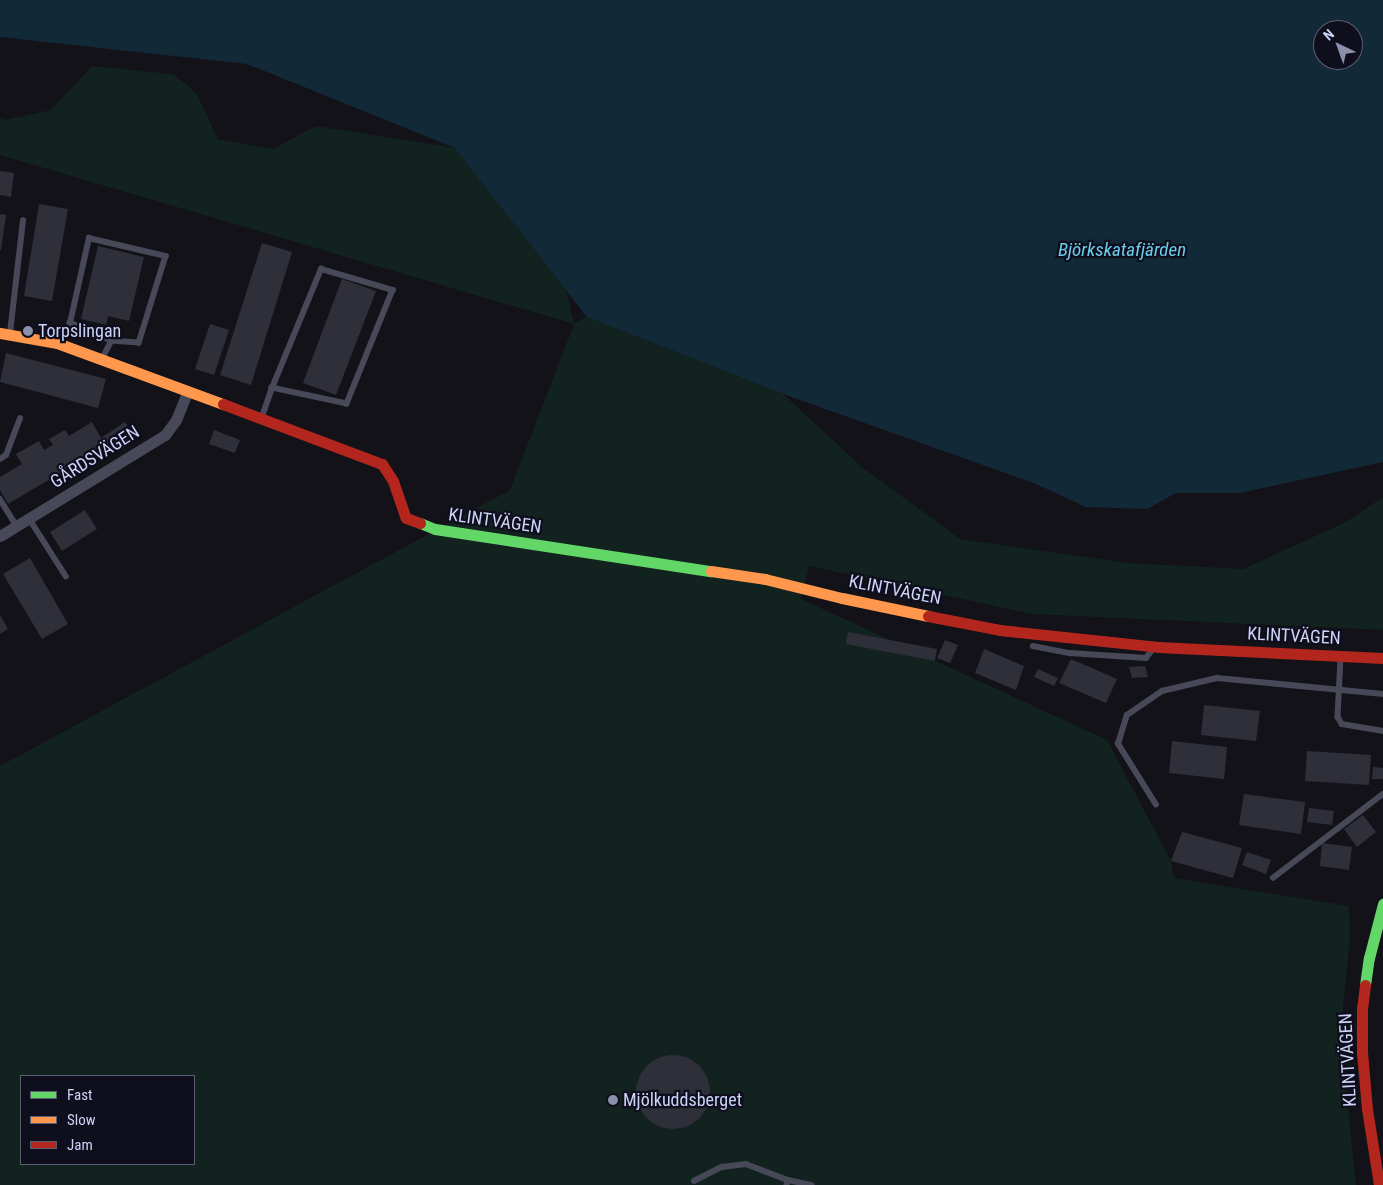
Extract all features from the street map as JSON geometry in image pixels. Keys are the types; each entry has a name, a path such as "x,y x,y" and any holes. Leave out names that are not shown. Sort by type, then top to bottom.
{"street":[{"path":"5,334 56,343 262,419"},
{"name":"GÅRDSVÄGEN","path":"0,536 165,435 176,420 188,391"},
{"name":"KLINTVÄGEN","path":"262,419 382,464 393,481 406,518 435,529 765,579 842,598 1000,630 1155,647 1383,658"},
{"name":"KLINTVÄGEN","path":"1379,1185 1367,1109 1362,1052 1362,1008 1369,958 1383,904"}],"lane":[{"path":"5,334 22,221"},
{"path":"89,238 166,256 139,343 111,341 70,323 89,238"},
{"path":"262,419 272,388 321,269 393,290 347,404 272,388"},
{"path":"102,359 111,341"},
{"path":"0,459 6,455 20,419"},
{"path":"0,499 17,526"},
{"path":"29,518 66,576"},
{"path":"1033,646 1070,653 1146,658 1155,647"},
{"path":"1341,656 1338,717 1342,724 1383,730"},
{"path":"1156,805 1118,744 1128,715 1162,691 1217,678 1383,694"},
{"path":"1273,878 1383,794"},
{"path":"694,1181 722,1167 746,1164 787,1183 811,1185"}],"shaded area":[{"path":"92,66 173,74 196,93 218,139 273,149 316,126 456,148 566,290 574,323 587,317 783,394 862,467 960,539 1129,563 1243,569 1346,522 1383,497 1383,630 1032,614 809,566 801,599 1107,740 1171,861 1174,878 1349,906 1350,939 1343,1008 1344,1066 1356,1185 0,1185 0,766 510,490 574,324 0,155 0,118 5,120 51,110"}],"water":[{"name":"Björkskatafjärden","path":"0,0 1383,0 1383,462 1240,493 1176,493 1147,509 1086,507 1036,484 783,394 587,317 455,148 247,64 0,37"}],"building":[{"path":"0,171 14,173 11,197 0,195"},
{"path":"39,204 68,209 52,301 24,296"},
{"path":"0,214 6,215 1,250 0,250"},
{"path":"262,243 292,252 251,385 220,375"},
{"path":"98,246 144,257 129,321 108,316 106,325 81,319"},
{"path":"342,279 376,291 336,395 303,383"},
{"path":"210,324 229,330 214,375 195,369"},
{"path":"6,353 106,379 98,408 0,382"},
{"path":"92,422 101,438 125,422 134,436 110,451 106,446 8,504 0,490 0,477 22,464 16,454 39,441 44,450 53,445 49,439 65,430 69,436"},
{"path":"214,430 240,440 235,453 209,444"},
{"path":"85,510 97,529 62,551 50,532"},
{"path":"30,558 68,624 42,639 3,574"},
{"path":"0,615 8,629 0,634"},
{"path":"848,632 937,649 935,661 846,644"},
{"path":"945,640 958,645 950,663 937,658"},
{"path":"984,649 1024,666 1016,690 975,673"},
{"path":"1071,659 1117,679 1106,703 1059,683"},
{"path":"1145,666 1148,677 1132,678 1129,667"},
{"path":"1038,669 1058,678 1054,686 1034,677"},
{"path":"1204,705 1260,711 1256,741 1201,735"},
{"path":"1172,741 1227,747 1224,779 1169,773"},
{"path":"1307,751 1371,755 1369,785 1305,781"},
{"path":"1373,767 1383,768 1383,779 1372,779"},
{"path":"1244,794 1305,802 1301,834 1239,825"},
{"path":"1309,808 1334,811 1332,825 1307,822"},
{"path":"1363,815 1376,832 1357,847 1344,829"},
{"path":"1182,832 1242,848 1233,878 1171,861"},
{"path":"1322,843 1352,847 1349,870 1320,866"},
{"path":"1247,852 1271,860 1266,874 1242,865"},
{"path":"666,1055 680,1055 694,1061 704,1071 710,1085 710,1099 704,1113 694,1123 680,1129 666,1129 652,1123 642,1113 636,1099 636,1085 642,1071 652,1061"}],"traffic: fast":[{"path":"420,523 435,529 711,571"},
{"path":"1365,985 1369,958 1383,904"}],"traffic: slow":[{"path":"0,333 57,343 223,404"},
{"path":"711,571 765,579 928,616"}],"traffic: jam":[{"path":"223,404 382,464 393,481 406,518 420,523"},
{"path":"928,616 1000,630 1158,647 1383,658"},
{"path":"1365,985 1362,1008 1362,1052 1367,1109 1379,1185"}],"place":[{"name":"Torpslingan","path":"28,331"},
{"name":"Mjölkuddsberget","path":"613,1100"}]}
